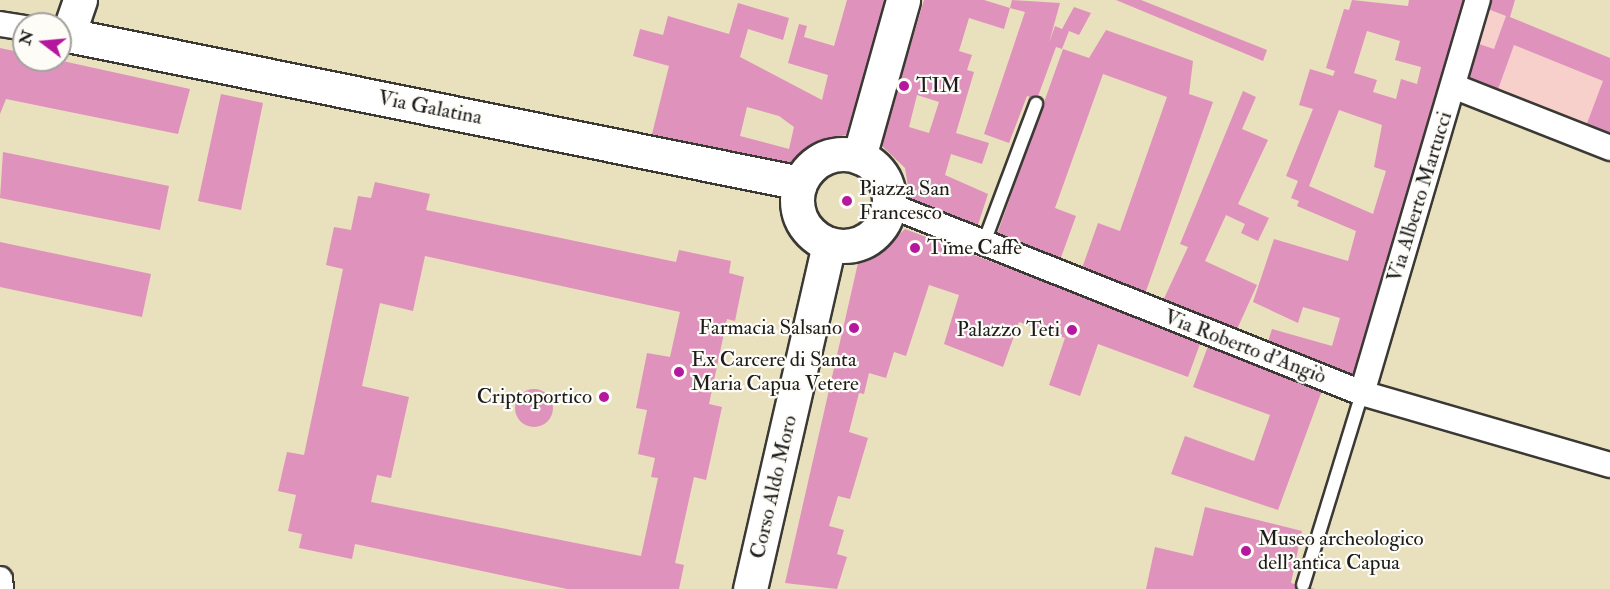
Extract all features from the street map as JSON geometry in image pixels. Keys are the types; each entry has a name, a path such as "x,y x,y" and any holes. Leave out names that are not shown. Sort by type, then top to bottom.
{"main road":[{"path":"72,18 80,0"},
{"path":"859,157 903,0"},
{"name":"Via Galatina","path":"72,37 800,183"},
{"path":"831,155 859,157 882,176 889,205 868,239 829,244 805,226 797,198 800,183 807,171 831,155"},
{"name":"Corso Aldo Moro","path":"750,589 829,244"}],"street":[{"name":"Via Alberto Martucci","path":"1362,393 1478,0"},
{"path":"1453,86 1610,148"},
{"name":"Via Roberto d'Angiò","path":"889,205 983,245 1362,393 1610,465"},
{"path":"0,579 1,589"}],"lane":[{"path":"983,245 1036,104"},
{"path":"1303,585 1362,393"}],"shaded area":[{"path":"1486,9 1610,58 1610,135 1465,80"}],"building":[{"path":"847,0 886,0 846,135 814,142 788,169 651,138 669,66 633,56 640,29 663,35 668,16 729,34 738,3 789,18 783,40 748,29 740,57 822,100 828,75 788,63 799,24 807,26 804,37 834,46","holes":["747,107 779,116 794,127 789,149 740,136"]},
{"path":"924,0 984,0 1010,8 1004,29 969,18 959,51 972,55 967,70 974,72 956,133 989,143 982,164 951,154 945,175 988,194 976,231 912,210 905,168 881,145","holes":["917,95 939,102 929,133 909,127"]},
{"path":"1012,0 1060,3 1049,43 1055,26 1062,29 1074,7 1091,13 1079,35 1069,31 1062,49 1056,47 1037,99 1027,96 1009,143 984,134 1025,12 1010,8"},
{"path":"1116,0 1141,0 1267,50 1263,61"},
{"path":"1352,0 1408,6 1409,0 1467,0 1355,386 1265,351 1272,329 1332,346 1340,318 1303,307 1298,323 1253,302 1274,239 1348,261 1356,231 1297,206 1299,201 1291,198 1298,181 1286,176 1313,109 1299,105 1310,69 1333,76 1335,71 1326,68 1344,9 1349,10","holes":["1367,31 1400,41 1395,60 1421,67 1417,84 1401,79 1396,99 1373,92 1377,80 1354,73","1339,110 1382,125 1374,167 1386,171 1373,214 1309,186"]},
{"path":"1482,0 1515,0 1510,17 1610,58 1610,135 1586,126 1603,81 1514,45 1497,92 1465,80 1479,44 1494,49 1506,16 1480,6"},
{"path":"1106,30 1193,61 1189,94 1213,102 1145,294 1081,271 1098,223 1120,231 1167,97 1103,74 1055,208 1076,216 1059,263 995,240 1063,49 1089,58"},
{"path":"0,48 12,50 12,72 72,72 72,63 190,89 178,134 6,99 0,114"},
{"path":"1243,91 1256,97 1242,129 1268,140 1238,204 1269,218 1258,241 1241,233 1245,224 1226,215 1205,261 1257,285 1233,338 1161,305 1188,247 1180,244"},
{"path":"221,94 263,103 241,210 198,201"},
{"path":"3,152 169,186 160,230 0,198"},
{"name":"Ex Carcere di Santa Maria Capua Vetere","path":"375,182 430,194 426,210 676,262 679,250 731,261 729,273 744,277 735,321 727,319 709,404 722,407 706,480 694,477 675,563 684,565 679,589 567,589 355,544 352,559 299,548 302,534 288,531 296,495 278,491 287,452 304,455 343,269 326,265 334,227 351,230 358,196 371,198","holes":["425,256 680,312 670,357 647,353 636,408 647,410 638,454 655,458 651,477 658,478 641,556 371,502 377,475 391,478 409,397 362,386 380,303 413,311"]},
{"path":"905,229 1201,341 1188,377 1098,344 1080,396 1049,385 1065,338 1019,322 1003,367 944,344 959,295 929,285 906,356 894,352 886,378 869,373 864,394 859,393 849,432 868,438 850,499 838,496 829,526 844,530 837,554 847,557 837,589 785,583 858,263 875,257"},
{"path":"0,242 151,274 142,317 0,287"},
{"path":"1208,346 1323,388 1278,510 1171,474 1185,436 1254,461 1270,415 1193,387"},
{"path":"534,389 541,390 547,395 552,401 552,415 547,421 541,426 534,427 527,426 521,421 516,415 515,408 516,401 521,395 527,390"},
{"name":"Museo archeologico dell'antica Capua","path":"1205,507 1302,531 1291,583 1315,589 1146,589 1155,547 1193,556"}],"place":[{"name":"TIM","path":"904,86"},
{"name":"Piazza San Francesco","path":"847,201"},
{"name":"Time Caffè","path":"915,248"},
{"name":"Farmacia Salsano","path":"854,328"},
{"name":"Palazzo Teti","path":"1072,330"},
{"name":"Ex Carcere di Santa Maria Capua Vetere","path":"679,372"},
{"name":"Criptoportico","path":"604,397"},
{"name":"Museo archeologico dell'antica Capua","path":"1246,551"}]}
